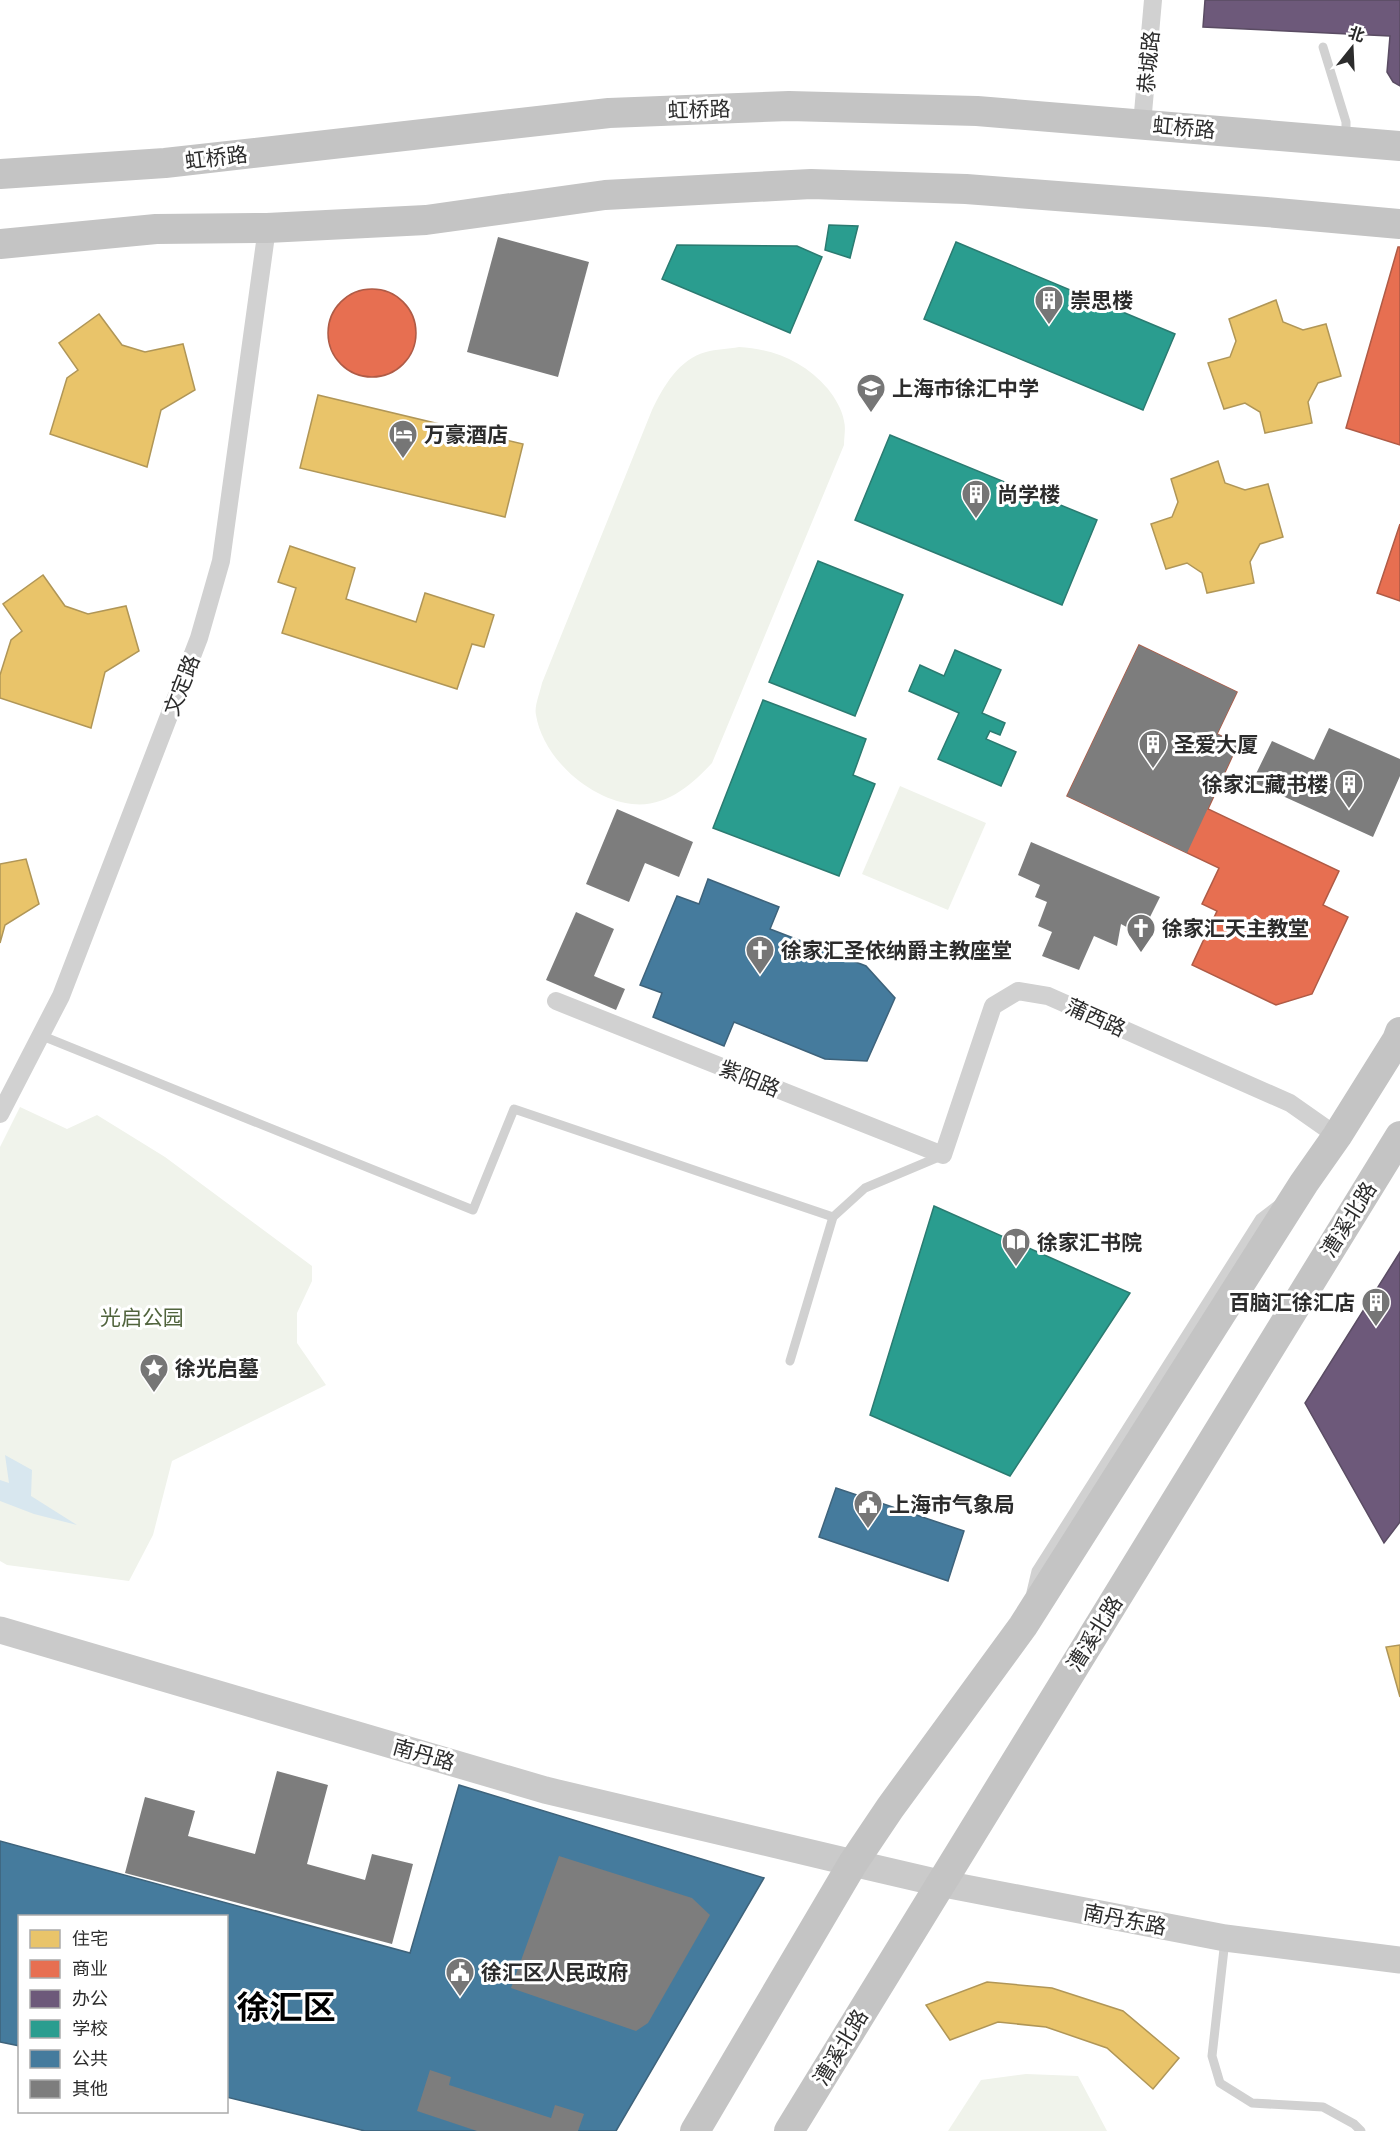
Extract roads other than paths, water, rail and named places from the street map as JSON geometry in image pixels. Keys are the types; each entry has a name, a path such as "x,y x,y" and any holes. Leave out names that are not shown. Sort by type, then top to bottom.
{"main road":[{"name":"虹桥路","path":"0,174 165,163 609,113 789,106 977,111 1400,146"},
{"path":"0,243 156,229 267,228 426,220 605,195 811,184 966,189 1400,224"},
{"path":"695,2131 853,1863 890,1808 1023,1626 1399,1036"},
{"name":"漕溪北路","path":"789,2131 939,1883 1400,1136"},
{"name":"南丹路","path":"0,1630 545,1790 853,1863"},
{"name":"南丹东路","path":"853,1863 939,1883 1225,1938 1400,1960"}],"street":[{"name":"恭城路","path":"1142,124 1153,0"},
{"name":"文定路","path":"0,1114 61,996 200,638 221,561 267,228"},
{"name":"蒲西路","path":"944,1155 993,1006 1018,991 1048,996 1290,1103 1337,1136"},
{"name":"紫阳路","path":"556,1001 944,1155"}],"lane":[{"path":"1323,47 1346,122 1346,141"},
{"path":"40,1035 473,1210 514,1109 833,1217"},
{"path":"790,1361 833,1217 866,1188 944,1155"},
{"path":"1225,1938 1212,2056 1220,2083 1252,2103 1323,2107 1354,2124 1361,2131"}],"place":[{"name":"崇思楼","path":"1049,326"},
{"name":"上海市徐汇中学","path":"871,414"},
{"name":"万豪酒店","path":"403,460"},
{"name":"尚学楼","path":"976,520"},
{"name":"圣爱大厦","path":"1153,770"},
{"name":"徐家汇藏书楼","path":"1349,810"},
{"name":"徐家汇天主教堂","path":"1141,954"},
{"name":"徐家汇圣依纳爵主教座堂","path":"760,976"},
{"name":"徐家汇书院","path":"1016,1268"},
{"name":"百脑汇徐汇店","path":"1376,1328"},
{"name":"徐光启墓","path":"154,1394"},
{"name":"上海市气象局","path":"868,1530"},
{"name":"徐汇区人民政府","path":"460,1998"}],"district":[{"name":"徐汇区","path":"286,2006"}],"park label":[{"name":"光启公园","path":"142,1317"}]}
